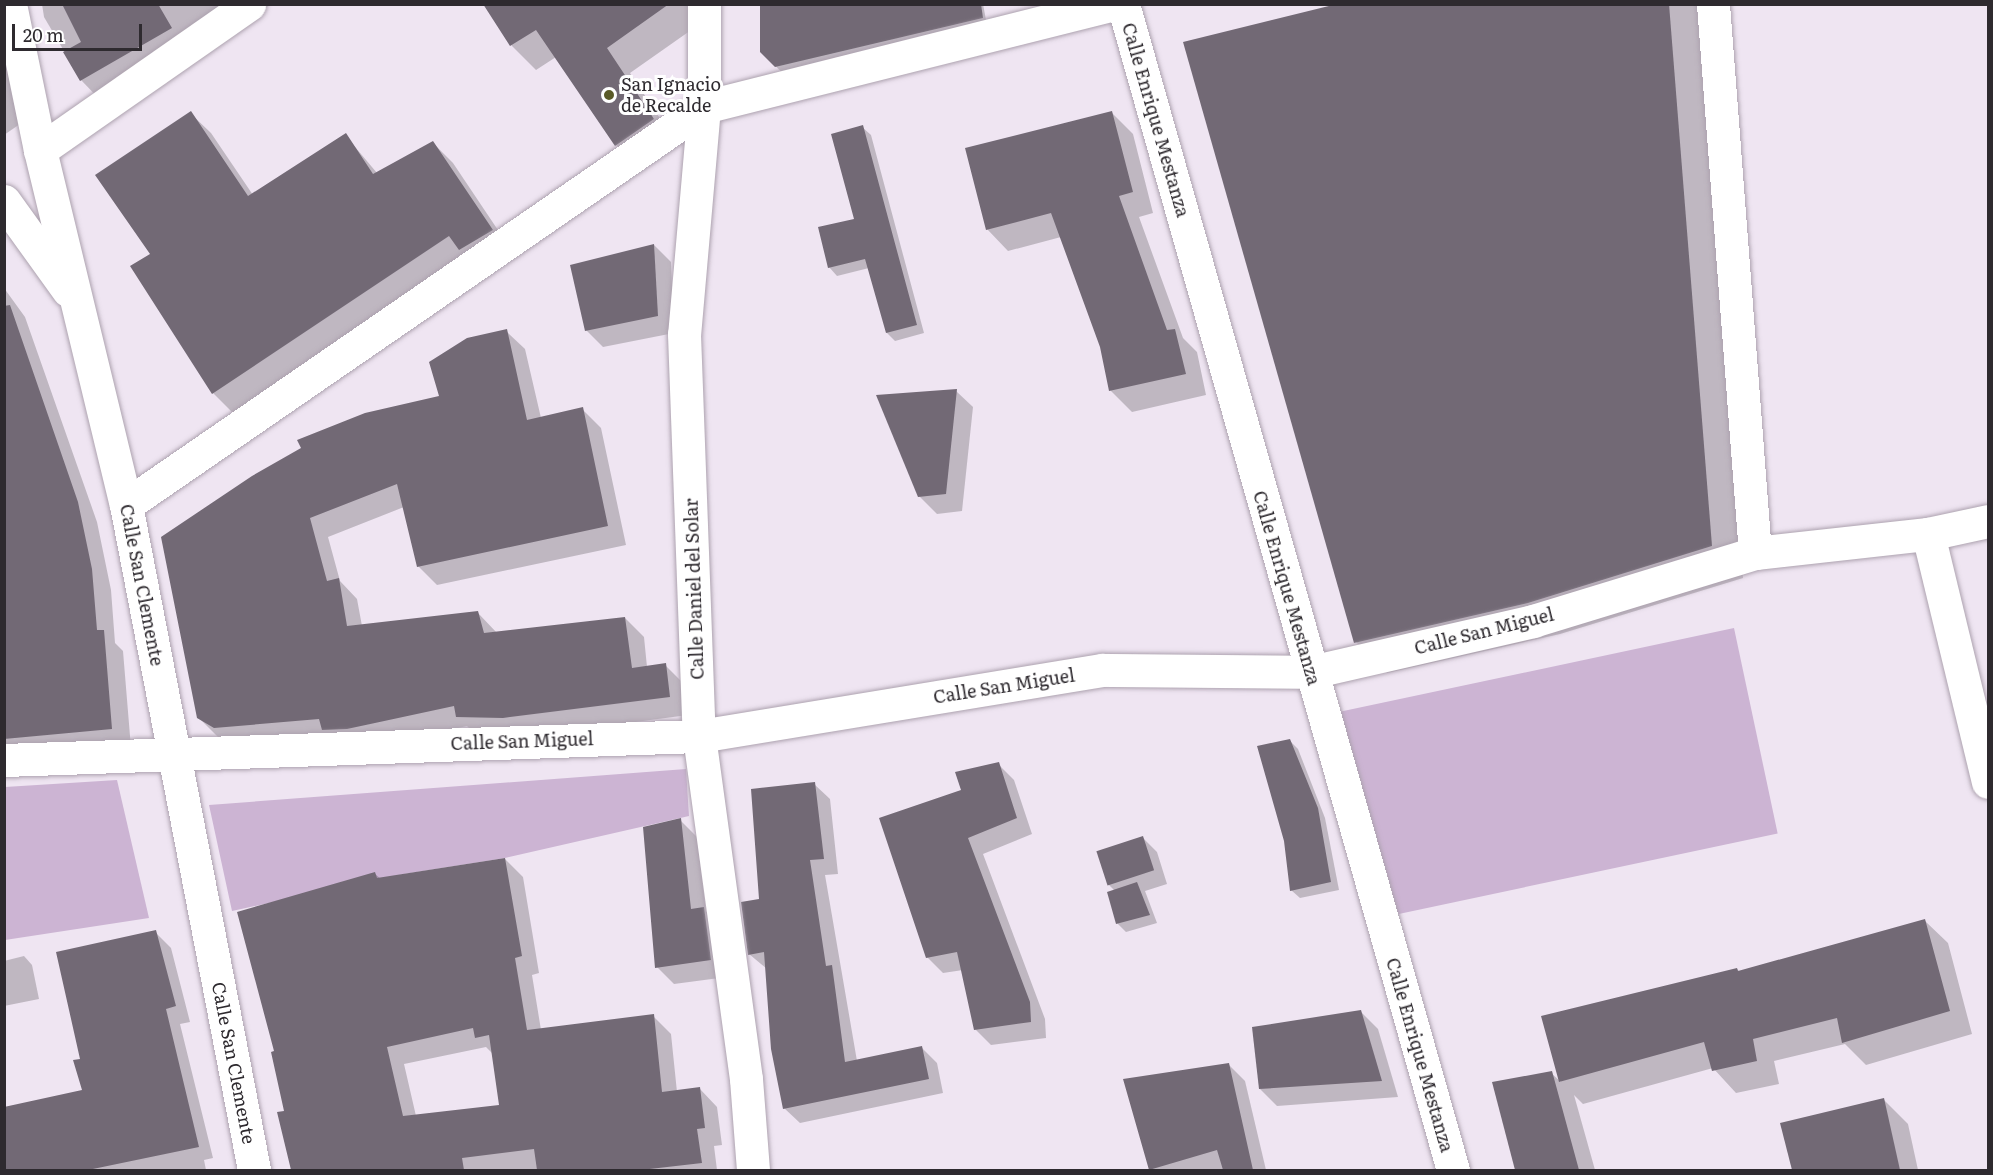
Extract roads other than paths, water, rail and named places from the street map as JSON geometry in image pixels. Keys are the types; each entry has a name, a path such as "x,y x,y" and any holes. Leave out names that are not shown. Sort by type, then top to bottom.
{"street":[{"name":"Calle San Clemente","path":"10,4 40,150 126,505 254,1170"},
{"path":"40,150 249,4"},
{"name":"Calle Daniel del Solar","path":"704,4 705,107 684,334 699,736 746,1079 753,1170"},
{"path":"126,505 705,107 1114,4"},
{"name":"Calle Enrique Mestanza","path":"1123,4 1453,1170"},
{"path":"1713,4 1755,553"},
{"path":"4,201 77,304"},
{"name":"Calle San Miguel","path":"4,760 175,752 699,736 1102,670 1311,672 1533,621 1755,553 1928,534 1989,521"},
{"path":"1928,534 1989,782"}],"place":[{"name":"San Ignacio de Recalde","path":"609,95"}]}
